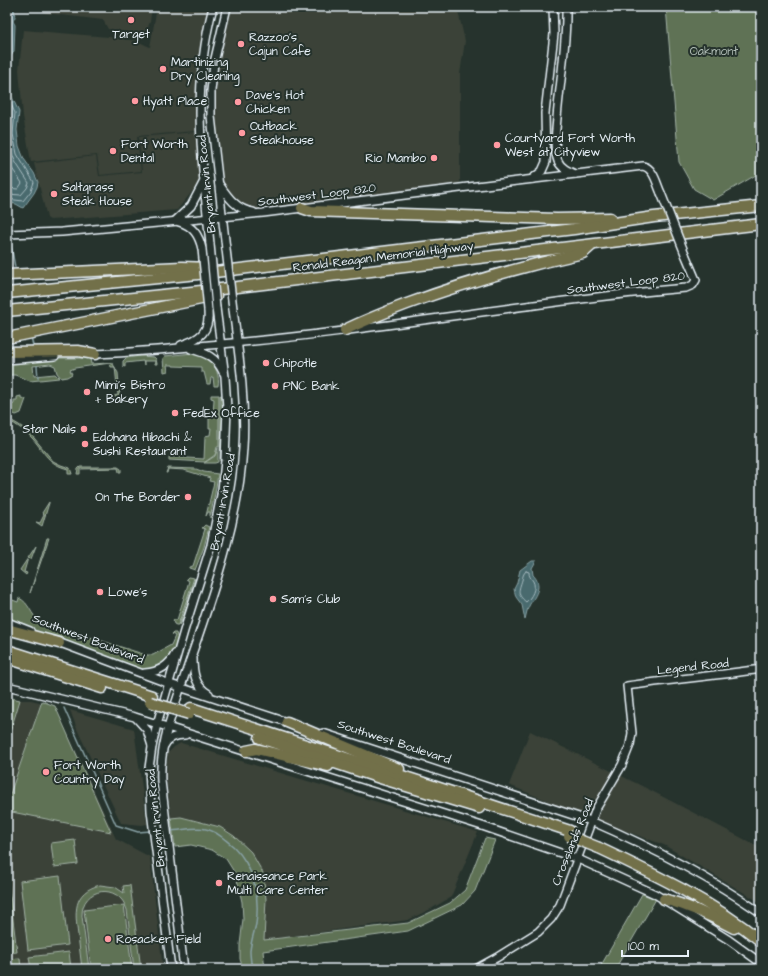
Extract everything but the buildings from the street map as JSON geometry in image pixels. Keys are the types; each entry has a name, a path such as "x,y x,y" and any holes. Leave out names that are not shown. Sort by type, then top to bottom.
{"highway":[{"name":"Ronald Reagan Memorial Highway","path":"7,293 198,274 552,232 654,217 761,206"},
{"path":"302,208 311,211 557,219 615,218 642,215 654,217"},
{"name":"Ronald Reagan Memorial Highway","path":"7,311 221,289 761,224"},
{"path":"345,330 362,321 435,294 500,273 583,253 592,245"},
{"path":"7,275 198,267 230,270"},
{"path":"7,338 183,302 248,291 377,275 384,269"},
{"path":"7,352 78,351 95,354"},
{"path":"7,629 59,643"},
{"path":"7,650 151,699"},
{"path":"7,658 151,699 427,784 570,834 600,846 683,890 760,938"},
{"path":"190,711 380,778 570,834"},
{"path":"287,722 419,777 427,784"},
{"path":"246,751 256,749 370,777 380,778"},
{"path":"664,899 686,905 707,914 750,938 760,938"}],"main road":[{"name":"Bryant Irvin Road","path":"171,969 149,783 152,747 211,545 222,490 227,426 225,377 216,308 200,142 200,88 203,61 213,7"},
{"name":"Bryant Irvin Road","path":"184,969 160,773 163,747 168,727 180,687 224,560 232,530 243,447 243,400 211,116 211,91 214,63 227,7"},
{"path":"532,179 542,171 546,162 545,113 553,43 553,7"},
{"path":"566,7 557,118 557,154 563,168 575,174"},
{"path":"553,43 564,46"},
{"name":"Southwest Loop 820","path":"7,234 62,232 207,219 532,179 647,167 652,171 696,280 693,285 686,288 477,312 237,343 187,348 7,360"},
{"path":"175,221 191,206 203,183"},
{"path":"218,183 231,200 240,207 248,211 263,213"},
{"path":"169,349 192,342 204,332 208,322 202,248 198,236 194,231 183,223 175,221"},
{"path":"187,348 211,356 219,364 225,377"},
{"name":"Southwest Boulevard","path":"7,622 170,684 591,821 641,843 680,863 761,913"},
{"path":"140,673 152,673 163,668 170,662 180,647"},
{"path":"193,652 194,674 198,684 205,692 218,699"},
{"name":"Legend Road","path":"627,686 673,679 724,675 761,669"},
{"path":"7,686 135,717 482,826 578,859 639,886 664,899 723,936 761,963"},
{"name":"Crosslands Road","path":"476,969 538,932 560,905 596,809 622,765 630,745 632,733 627,686"},
{"path":"135,717 147,730 152,747"},
{"path":"163,747 166,742 173,737 180,735 193,735"},
{"path":"167,931 179,930"}],"shaded area":[{"path":"38,7 152,7 150,22 145,35 108,29 103,20 44,13"},
{"path":"157,7 211,7 197,77 196,131 137,136 141,171 100,175 97,155 31,162 23,116 19,70 23,30 109,37 137,41 150,47"},
{"path":"227,7 457,7 465,41 460,74 460,188 263,213 244,209 218,183 211,91"},
{"path":"196,132 200,182 177,210 50,220 47,218 34,163 96,156 99,176 142,172 139,137"},
{"name":"Fort Worth Country Day","path":"7,697 20,700 31,700 55,706 116,839 150,857 163,969 7,969"},
{"path":"70,710 134,729 147,824 121,823 77,729"},
{"path":"530,731 648,789 761,848 761,903 664,845 577,813 509,785"},
{"path":"181,743 478,832 451,897 408,920 264,940 266,899 234,836 220,827 181,817 171,818 166,776 168,753"}],"green space":[{"name":"Oakmont","path":"666,7 758,7 759,22 757,71 761,172 713,200 694,189 679,162"},
{"path":"193,353 208,358 217,371 218,386 214,386 213,377 211,378 210,384 207,384 204,372 201,372 201,367 167,365 168,371 164,372 163,358 165,356"},
{"path":"140,356 154,357 157,364 155,364 155,361 144,361 144,365 143,361 125,363 125,367 123,366 123,361 126,358"},
{"path":"58,358 90,358 91,364 110,363 75,368 70,370 72,374 61,378 57,373 55,366 50,364 33,366 34,376 55,374 59,378 30,381 15,375 7,375 7,363"},
{"path":"110,363 113,364 115,367 111,367"},
{"path":"115,368 118,373 120,397 116,398 114,396 118,395"},
{"path":"211,395 219,395 219,447 217,447 215,455 205,462 169,460 169,457 204,459 205,436 210,435 211,428 209,428 209,415 213,415 214,399 211,398"},
{"path":"220,395 223,397 223,410 220,461"},
{"path":"21,396 21,398 26,399 21,413 16,415 7,411 7,406 14,404 14,400 17,400 17,397"},
{"path":"7,418 30,433 53,461 70,468 72,474 68,474 68,469 51,461 30,436 21,428 7,420"},
{"path":"218,448 218,462 204,463 215,456"},
{"path":"80,467 118,467 121,469 121,472 119,472 118,468 80,469 80,474 77,474"},
{"path":"168,468 196,469 218,474 210,518 210,512 208,512 206,516 214,482 209,481 210,478 184,470 168,469 166,473"},
{"path":"49,502 42,526 36,522 40,523 44,515 42,513"},
{"path":"205,525 209,527 204,547 195,570 189,567 193,566 205,529 202,528"},
{"path":"47,538 49,538 30,593"},
{"path":"36,546 31,559 28,558"},
{"path":"28,558 24,572 27,573 26,575 20,570"},
{"path":"188,577 194,578 178,625 176,625 174,624 173,620 177,620 189,581 186,579"},
{"path":"195,578 197,582 179,625"},
{"path":"7,598 18,602 19,598 23,600 34,616 40,621 146,655 153,655 171,645 175,636 172,634 173,633 176,633 178,639 174,652 165,664 147,671 141,670 7,620"},
{"path":"7,697 20,700 7,742"},
{"path":"42,701 55,706 111,832 7,811 7,803"},
{"path":"181,817 220,827 234,836 251,852 263,873 266,899 264,940 408,923 450,903 465,890 485,838 495,840 475,891 462,905 408,931 263,951 265,969 243,969 240,959 243,919 242,902 236,875 226,859 212,850 191,845 175,847 171,818"},
{"path":"75,840 78,864 54,867 51,843"},
{"path":"60,876 68,945 28,950 20,881"},
{"path":"7,880 17,952 7,953"},
{"path":"100,885 115,887 124,893 123,886 130,885 141,969 134,969 127,910 123,901 116,895 109,892 101,892 94,894 87,899 83,906 82,916 89,969 82,969 76,919 77,904 84,893 91,888"},
{"path":"642,894 656,899 615,969 599,969"},
{"name":"Rosacker Field","path":"124,905 132,969 91,969 84,910"},
{"path":"69,952 71,969 31,969 29,957"},
{"path":"20,958 21,969 7,969 7,959"}],"water":[{"path":"7,7 16,7 14,9 15,17 13,21 15,25 14,51 7,63"},
{"path":"7,73 10,93 19,112 17,130 19,146 24,159 34,173 38,182 34,193 23,208 16,204 7,203"},
{"path":"532,561 536,561 532,568 533,575 538,582 538,590 528,608 525,620 522,605 516,597 514,589 520,570"}],"waterway":[{"path":"7,220 8,228"},
{"path":"10,241 15,267"},
{"path":"31,336 33,346"},
{"path":"37,366 38,378"},
{"path":"64,708 116,825 138,832 151,831"},
{"path":"169,831 197,828 210,830 221,836 241,855 251,873 257,903 256,924 250,951 252,969"},
{"path":"157,831 165,831"}],"place":[{"name":"Target","path":"131,20"},
{"name":"Razzoo’s Cajun Cafe","path":"241,44"},
{"name":"Martinizing Dry Cleaning","path":"163,69"},
{"name":"Hyatt Place","path":"135,101"},
{"name":"Dave's Hot Chicken","path":"238,102"},
{"name":"Outback Steakhouse","path":"242,133"},
{"name":"Courtyard Fort Worth West at Cityview","path":"497,145"},
{"name":"Fort Worth Dental","path":"113,151"},
{"name":"Rio Mambo","path":"434,158"},
{"name":"Saltgrass Steak House","path":"54,194"},
{"name":"Chipotle","path":"266,363"},
{"name":"PNC Bank","path":"275,386"},
{"name":"Mimi’s Bistro + Bakery","path":"87,392"},
{"name":"FedEx Office","path":"175,413"},
{"name":"Star Nails","path":"84,429"},
{"name":"Edohana Hibachi & Sushi Restaurant","path":"85,444"},
{"name":"On The Border","path":"188,497"},
{"name":"Lowe's","path":"100,592"},
{"name":"Sam's Club","path":"273,599"},
{"name":"Fort Worth Country Day","path":"46,772"},
{"name":"Renaissance Park Multi Care Center","path":"219,883"},
{"name":"Rosacker Field","path":"108,939"}]}
